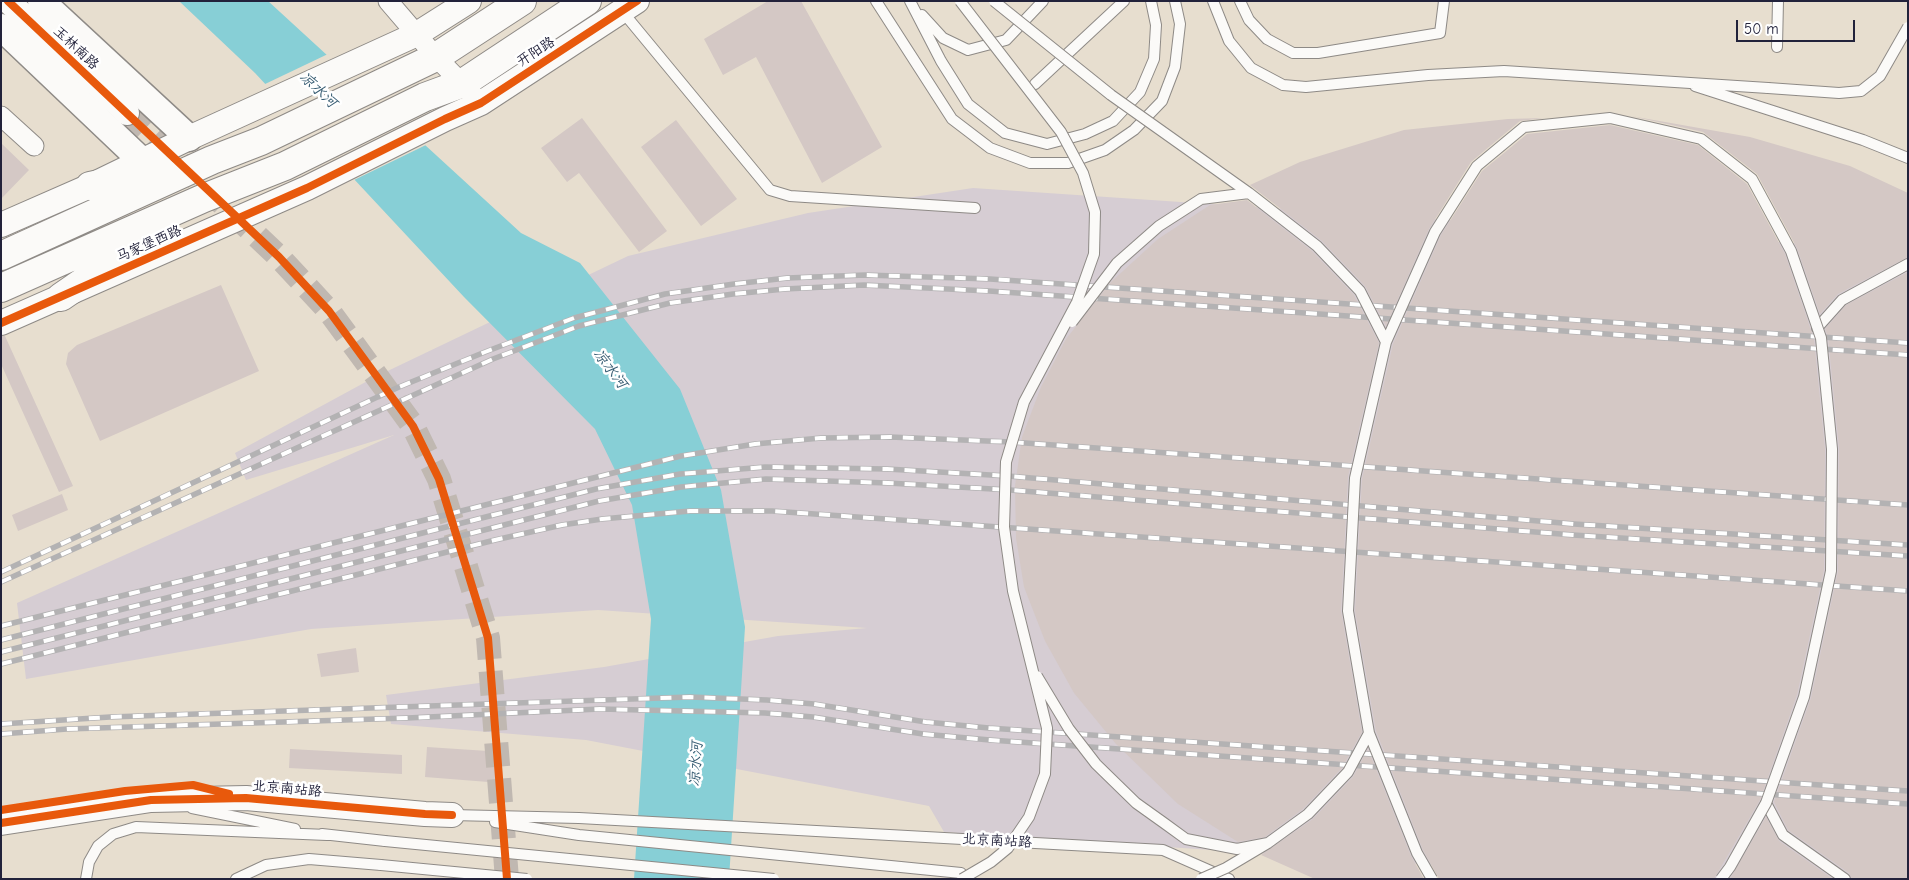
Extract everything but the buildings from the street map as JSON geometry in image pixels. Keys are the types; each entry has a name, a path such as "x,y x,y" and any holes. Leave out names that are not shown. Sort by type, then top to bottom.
{"main road":[{"name":"玉林南路","path":"41,1 189,138"},
{"path":"1,256 212,160 261,140 403,73 436,56 522,1"},
{"name":"开阳路","path":"285,166 426,97 463,83 587,1"},
{"path":"1,27 142,161"},
{"path":"90,186 212,160"},
{"name":"马家堡西路","path":"1,288 204,198 285,166"},
{"path":"61,297 204,198"}],"street":[{"name":"玉林南路","path":"8,1 126,113"},
{"path":"388,1 436,56 481,103"},
{"path":"1,225 90,186 381,49 418,34 469,1"},
{"name":"开阳路","path":"445,119 481,103 629,6"},
{"path":"1,116 34,146"},
{"name":"马家堡西路","path":"1,323 307,188 445,119"},
{"name":"北京南站路","path":"1,823 151,800 246,798 452,815"}],"lane":[{"path":"876,1 952,119 990,148 1030,163 1068,164 1105,150 1134,130 1162,101 1175,67 1180,24 1175,1"},
{"path":"452,815 578,834 962,876 991,862 1008,848 1029,817 1045,774 1047,728 1014,591 1004,527 1006,462 1024,402 1077,302 1094,254 1095,212 1083,173 1061,132 960,1"},
{"path":"994,1 1111,95 1249,193 1317,246 1360,291 1386,342"},
{"path":"912,4 943,38 968,50 1006,40 1043,1"},
{"path":"1035,84 1124,1"},
{"path":"912,4 941,61 968,104 1006,133 1047,144 1085,134 1113,121 1140,92 1154,59 1156,25 1151,1"},
{"path":"1213,1 1229,40 1251,68 1283,85 1306,86 1428,75 1504,71 1677,81 1839,94 1861,91 1880,76 1908,27"},
{"path":"1240,1 1249,20 1267,38 1293,52 1318,53 1440,33 1444,1"},
{"path":"1777,47 1778,1"},
{"path":"629,6 770,190 790,196 975,208"},
{"path":"1677,81 1810,122 1908,158"},
{"path":"1432,879 1417,854 1369,733 1348,611 1356,478 1386,342 1436,232 1477,166 1524,127 1610,118 1701,139 1752,179 1791,251 1821,338 1832,449 1831,571 1804,698 1766,802 1730,867 1721,879"},
{"path":"1054,344 1117,263 1160,226 1201,199 1249,193"},
{"path":"1817,328 1842,300 1908,264"},
{"path":"1031,666 1074,736 1096,764 1136,803 1186,839 1236,849 1268,844"},
{"path":"1201,879 1226,868 1268,844 1308,814 1348,772 1369,733"},
{"path":"151,800 327,835"},
{"path":"1766,802 1783,835 1845,879"},
{"name":"北京南站路","path":"452,815 579,818 1163,850 1220,878"},
{"path":"86,879 89,862 98,846 113,834 136,827 327,835 774,879"},
{"path":"236,879 266,865 309,859 527,879"}],"shaded area":[{"path":"973,188 1908,251 1908,879 1644,879 944,832 929,806 586,740 391,724 386,695 604,667 778,636 867,628 598,610 311,629 26,679 17,603 394,435 246,480 235,453 373,378 628,256 808,213"}],"water":[{"name":"凉水河","path":"179,1 268,1 521,233 580,263 680,389 721,490 745,627 729,879 634,879 651,619 632,505 595,429 464,297 255,73"}],"pier":[{"path":"328,54 428,144 352,181 263,85"}],"tunnel":[{"path":"127,113 279,257 329,311 413,426 439,479 488,638 507,879"}],"railway":[{"path":"1,572 399,387 485,352 574,318 665,294 734,284 787,278 865,275 990,279 1908,343"},
{"path":"1,582 493,359 579,326 670,303 733,294 864,285 989,291 1908,355"},
{"path":"1,626 681,456 755,444 821,438 890,437 1011,442 1908,505"},
{"path":"1,640 596,489 680,474 765,467 887,469 1008,476 1574,524 1908,545"},
{"path":"1,652 599,501 681,487 766,479 1010,490 1573,535 1908,556"},
{"path":"1,664 495,540 562,525 602,519 690,511 772,511 1908,591"},
{"path":"1,724 110,717 690,697 814,704 926,722 989,728 1908,791"},
{"path":"1,734 67,729 407,718 600,709 765,713 813,717 923,734 990,740 1908,804"}],"cycle path":[{"path":"8,1 279,257 329,311 413,426 439,479 488,638 507,879"},
{"path":"1,323 307,188 481,103 637,1"},
{"path":"1,810 125,791 193,785 229,794"},
{"path":"1,823 151,800 246,798 452,815"}]}
